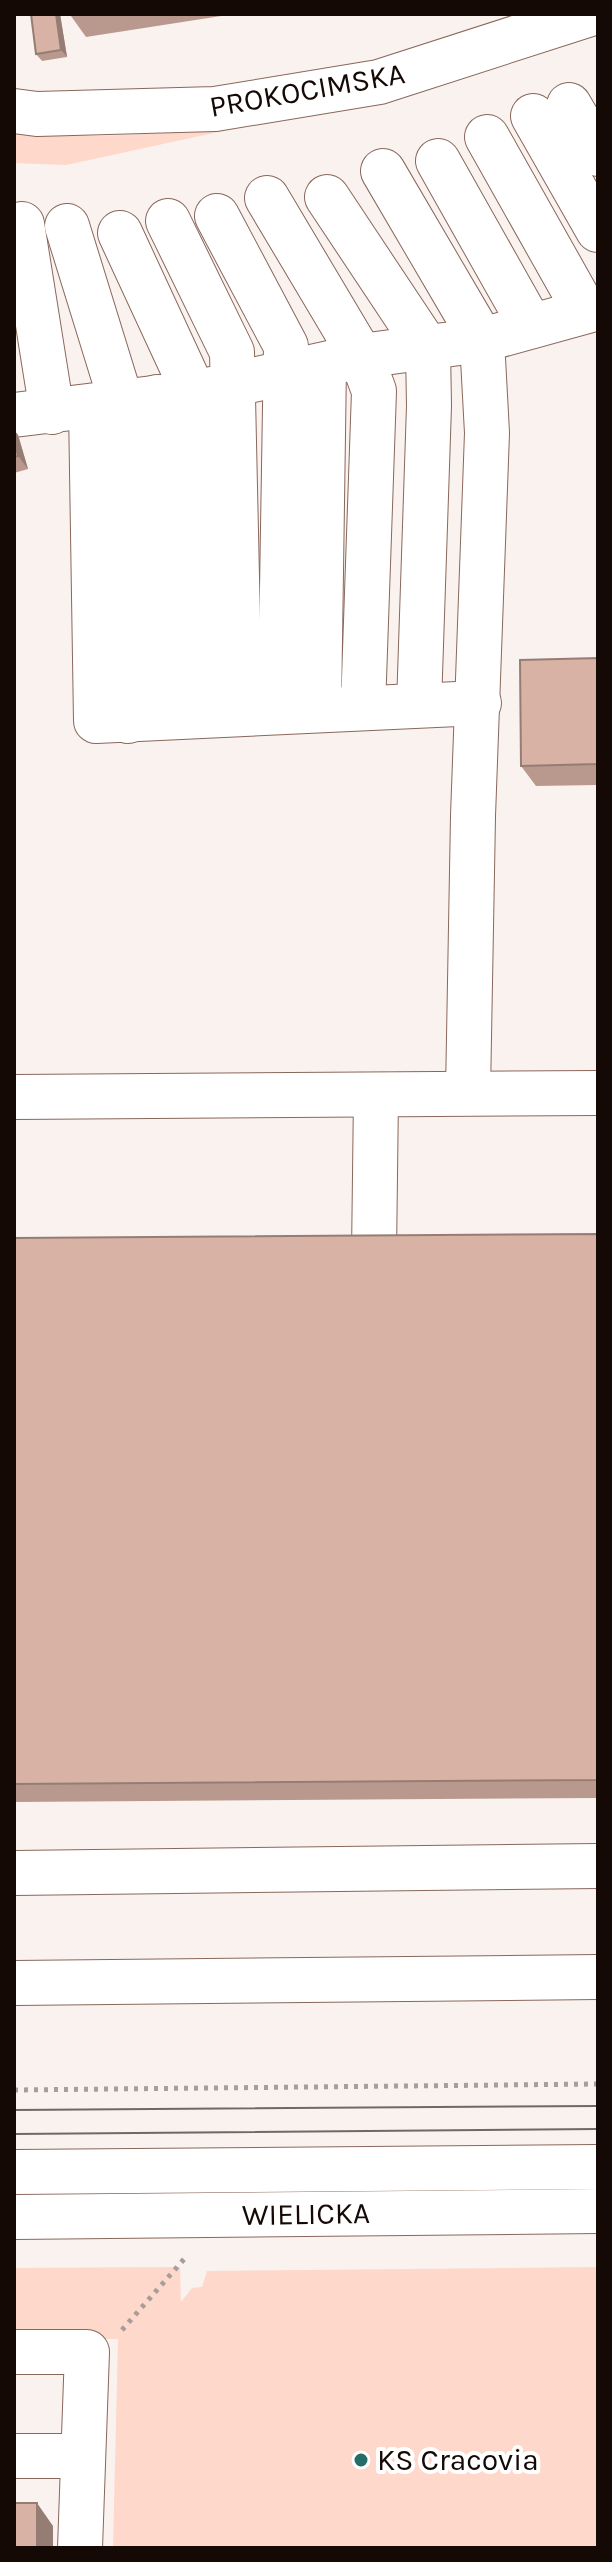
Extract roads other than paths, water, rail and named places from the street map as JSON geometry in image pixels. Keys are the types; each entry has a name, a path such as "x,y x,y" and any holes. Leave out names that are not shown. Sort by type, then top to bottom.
{"main road":[{"name":"PROKOCIMSKA","path":"14,111 37,114 215,109 346,88 379,82 590,14"},
{"path":"598,154 551,111 598,230"},
{"path":"123,402 482,340 592,310 487,137"},
{"path":"438,161 531,326"},
{"path":"383,171 482,340 487,433 473,816 468,1093"},
{"path":"327,197 428,349 429,406 419,705"},
{"path":"221,714 324,365 267,198"},
{"path":"217,216 286,346 374,391 363,708"},
{"path":"123,402 232,352 168,221"},
{"path":"22,224 123,402 221,714"},
{"path":"67,226 221,714"},
{"path":"120,233 123,402 96,721 479,703"},
{"path":"14,1097 598,1093"},
{"path":"374,1255 376,1095"},
{"path":"14,1873 598,1866"},
{"path":"14,1983 598,1977"},
{"name":"WIELICKA","path":"14,2172 598,2167"},
{"name":"WIELICKA","path":"14,2217 598,2211"},
{"path":"14,2352 87,2352 80,2548"},
{"path":"14,2456 83,2456"}],"tram line":[{"path":"14,2110 598,2106"},
{"path":"14,2134 598,2129"}],"place":[{"name":"KS Cracovia","path":"361,2460"}]}
